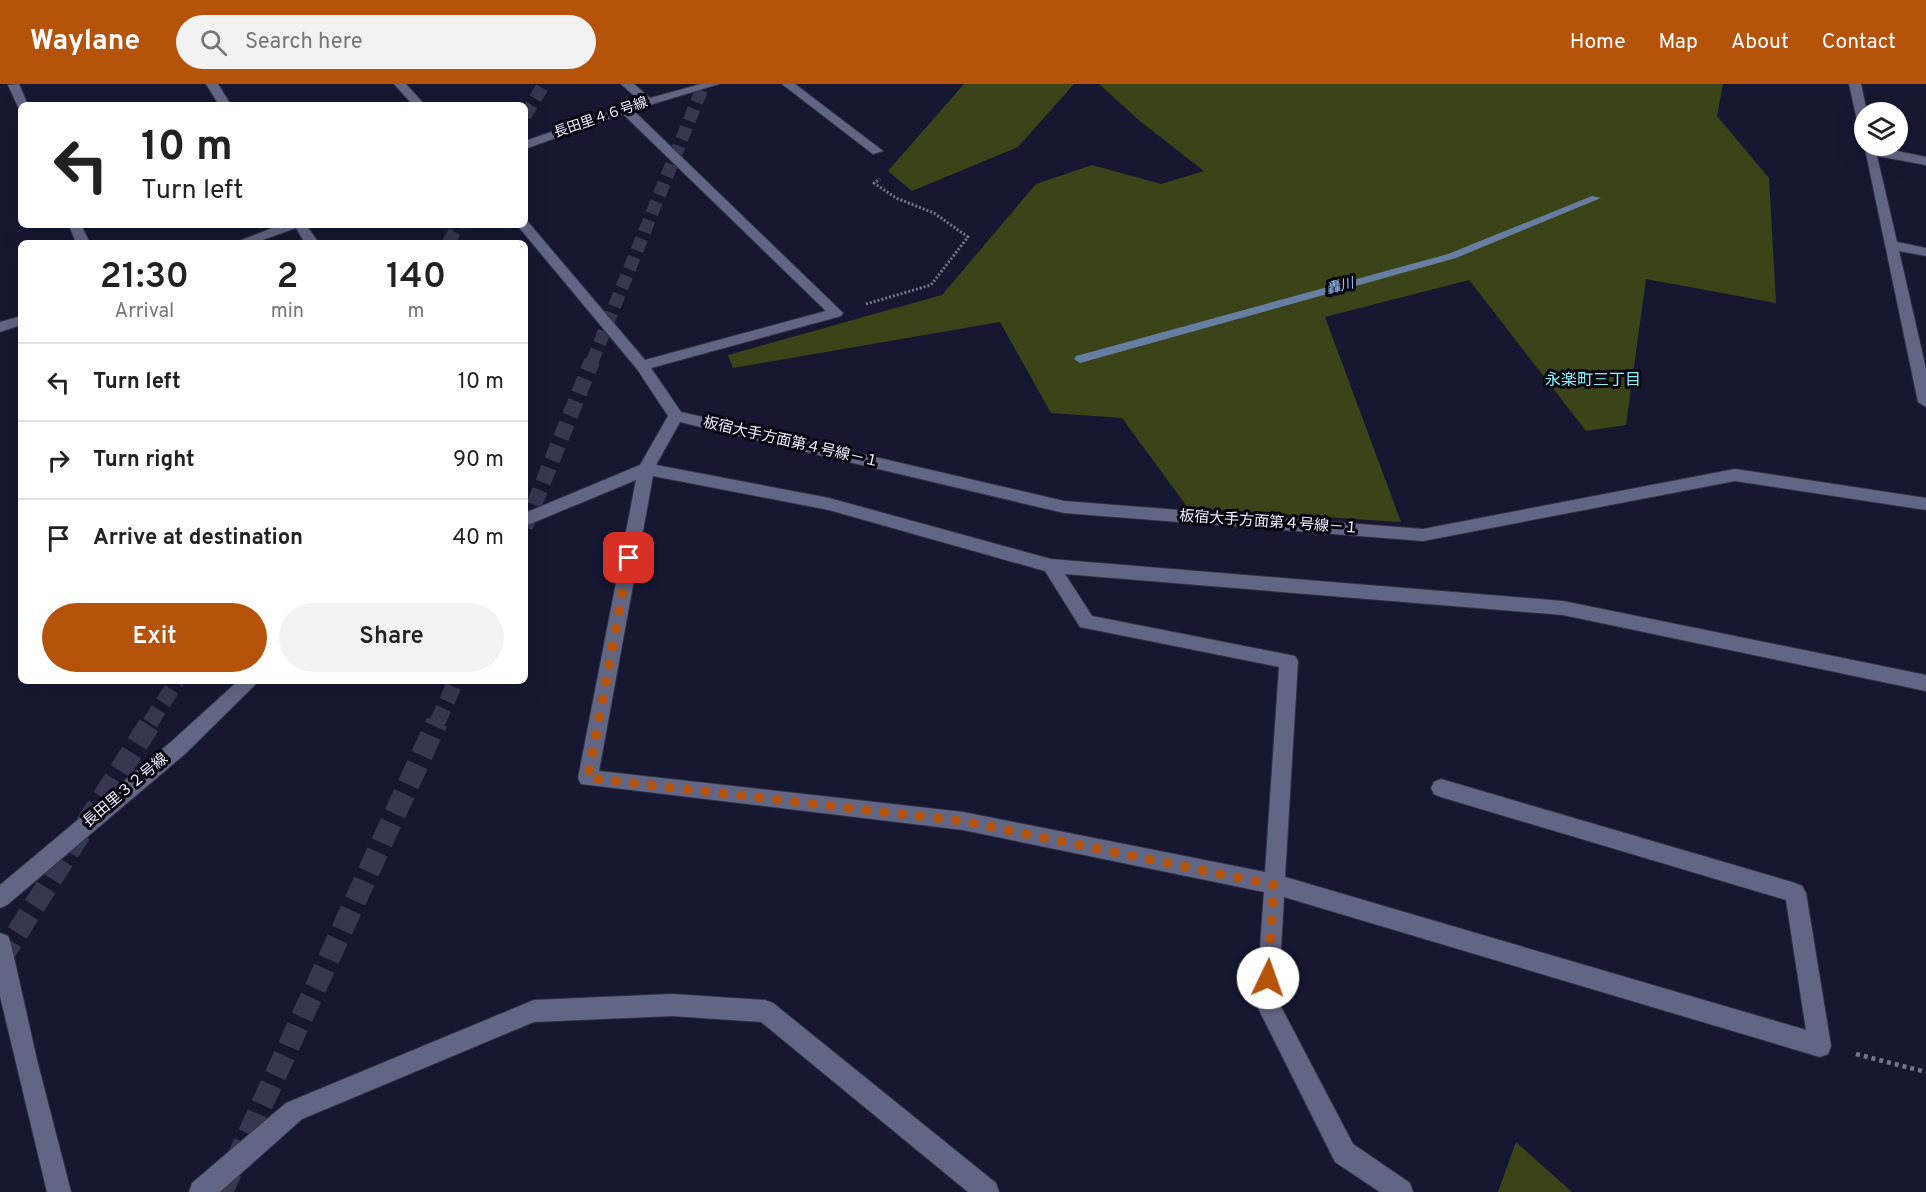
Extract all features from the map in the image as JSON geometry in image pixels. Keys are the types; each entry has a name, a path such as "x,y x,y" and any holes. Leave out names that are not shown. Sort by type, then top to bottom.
{"street":[{"path":"0,90 16,84 21,102"},
{"path":"212,84 223,102"},
{"path":"400,84 416,102"},
{"path":"627,84 648,102"},
{"name":"長田里４６号線","path":"528,144 625,109 712,84"},
{"path":"788,84 877,151"},
{"path":"1855,84 1859,102"},
{"path":"625,109 836,313"},
{"path":"1872,156 1891,245 1921,360 1926,402"},
{"path":"1904,156 1926,161"},
{"path":"250,240 284,228"},
{"path":"526,228 642,366 676,416 646,470 588,778 963,821 1274,885 1820,1046 1795,893 1441,788"},
{"path":"1891,245 1926,252"},
{"path":"642,366 836,313"},
{"path":"0,327 18,321"},
{"name":"板宿大手方面第４号線－１","path":"676,416 1064,507 1423,535 1736,475 1926,504"},
{"path":"528,519 646,470 829,504 1051,566 1563,608 1926,683"},
{"path":"1051,566 1086,622 1289,661 1267,1002 1344,1153 1401,1192"},
{"name":"長田里３２号線","path":"0,898 179,747 247,684"},
{"path":"0,944 25,1060 59,1192"},
{"path":"201,1192 294,1111 534,1011 672,1005 765,1011 987,1192"}],"path":[{"path":"836,313 931,285 968,237 934,213 896,198"},
{"path":"1820,1046 1926,1072"}],"green space":[{"path":"964,84 1074,84 1018,147 912,191 888,171"},
{"path":"1099,84 1723,84 1717,116 1769,178 1776,303 1646,279 1626,425 1586,431 1469,280 1325,317 1401,522 1188,508 1122,418 1051,413 1000,322 733,368 728,355 942,295 1036,184 1092,165 1161,184 1204,171 1141,122"},
{"path":"1516,1142 1572,1192 1498,1192"}],"waterway":[{"name":"轟川","path":"1080,359 1452,256 1596,198"}],"tunnel":[{"path":"528,111 544,84"},
{"path":"592,362 704,84"},
{"path":"450,240 457,228"},
{"path":"528,520 592,361"},
{"path":"150,723 175,684"},
{"path":"437,723 455,684"},
{"path":"0,960 151,722"},
{"path":"222,1192 437,722"}],"district":[{"name":"永楽町三丁目","path":"1593,381"}],"route":[{"path":"629,558 588,778 963,821 1274,885 1268,978"}]}
